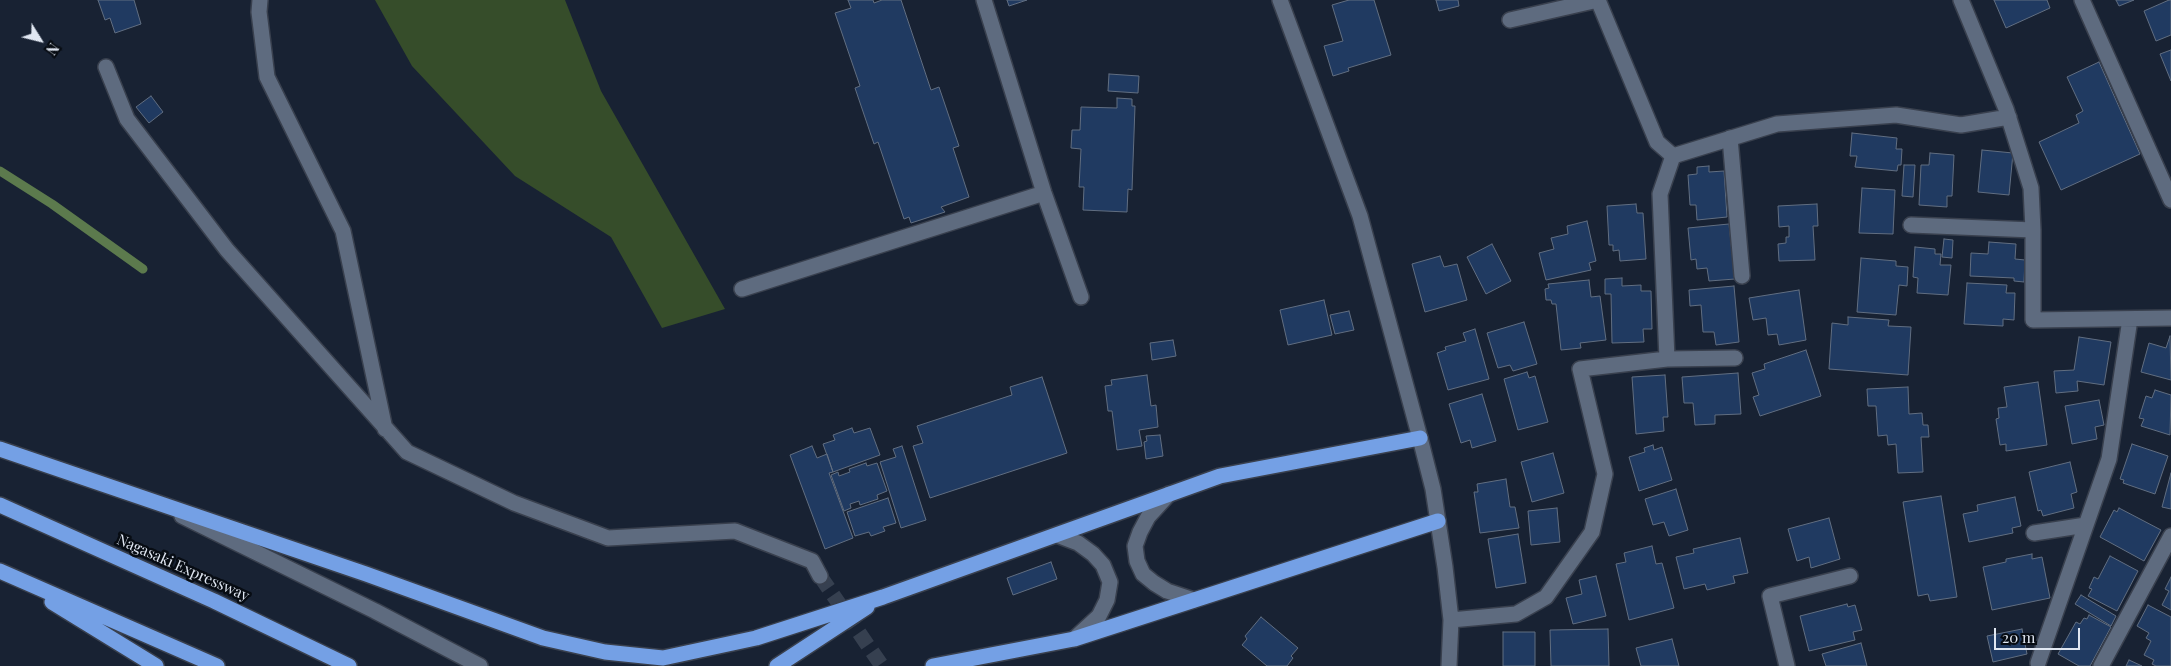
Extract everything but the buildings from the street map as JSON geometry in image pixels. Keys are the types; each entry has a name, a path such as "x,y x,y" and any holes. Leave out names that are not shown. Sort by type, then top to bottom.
{"highway":[{"path":"0,449 543,638 604,652 663,658 756,638 883,597 1220,476 1420,438"},
{"name":"Nagasaki Expressway","path":"0,506 214,601 349,666"},
{"path":"933,666 1074,639 1438,521"},
{"path":"4,573 156,666"},
{"path":"4,573 217,666"},
{"path":"777,666 883,597"}],"street":[{"path":"260,0 259,12 268,77 343,232 385,430"},
{"path":"984,0 1044,193 1081,297"},
{"path":"1280,0 1360,216 1433,489 1451,620 1449,666"},
{"path":"1510,20 1598,0 1657,142 1673,156"},
{"path":"1962,0 2008,117 2031,188 2033,320 2171,318"},
{"path":"2082,0 2171,200"},
{"path":"106,67 127,119 215,234 385,430 407,452 514,503 608,538 735,531 812,561 820,576"},
{"path":"1673,156 1777,124 1896,115 1961,125 2008,117"},
{"path":"1730,138 1742,276"},
{"path":"1666,359 1660,194 1673,156"},
{"path":"742,289 1044,193"},
{"path":"1911,225 2033,230"},
{"path":"2039,665 2109,459 2130,319"},
{"path":"1451,620 1516,614 1546,597 1592,532 1605,474 1580,369 1666,359 1735,358"},
{"path":"1169,494 1148,517 1140,532 1136,546 1137,561 1143,574 1154,583 1168,591 1194,600"},
{"path":"144,498 375,611 480,666"},
{"path":"2034,534 2086,525"},
{"path":"1057,535 1078,543 1093,554 1103,565 1110,582 1107,600 1100,616 1074,639"},
{"path":"2101,666 2171,536"},
{"path":"1787,666 1770,596 1850,576"}],"green space":[{"path":"375,0 565,0 601,91 725,309 662,328 611,237 515,176 412,66"}],"waterway":[{"path":"0,171 52,204 143,269"}],"tunnel":[{"path":"820,576 882,666"}]}
